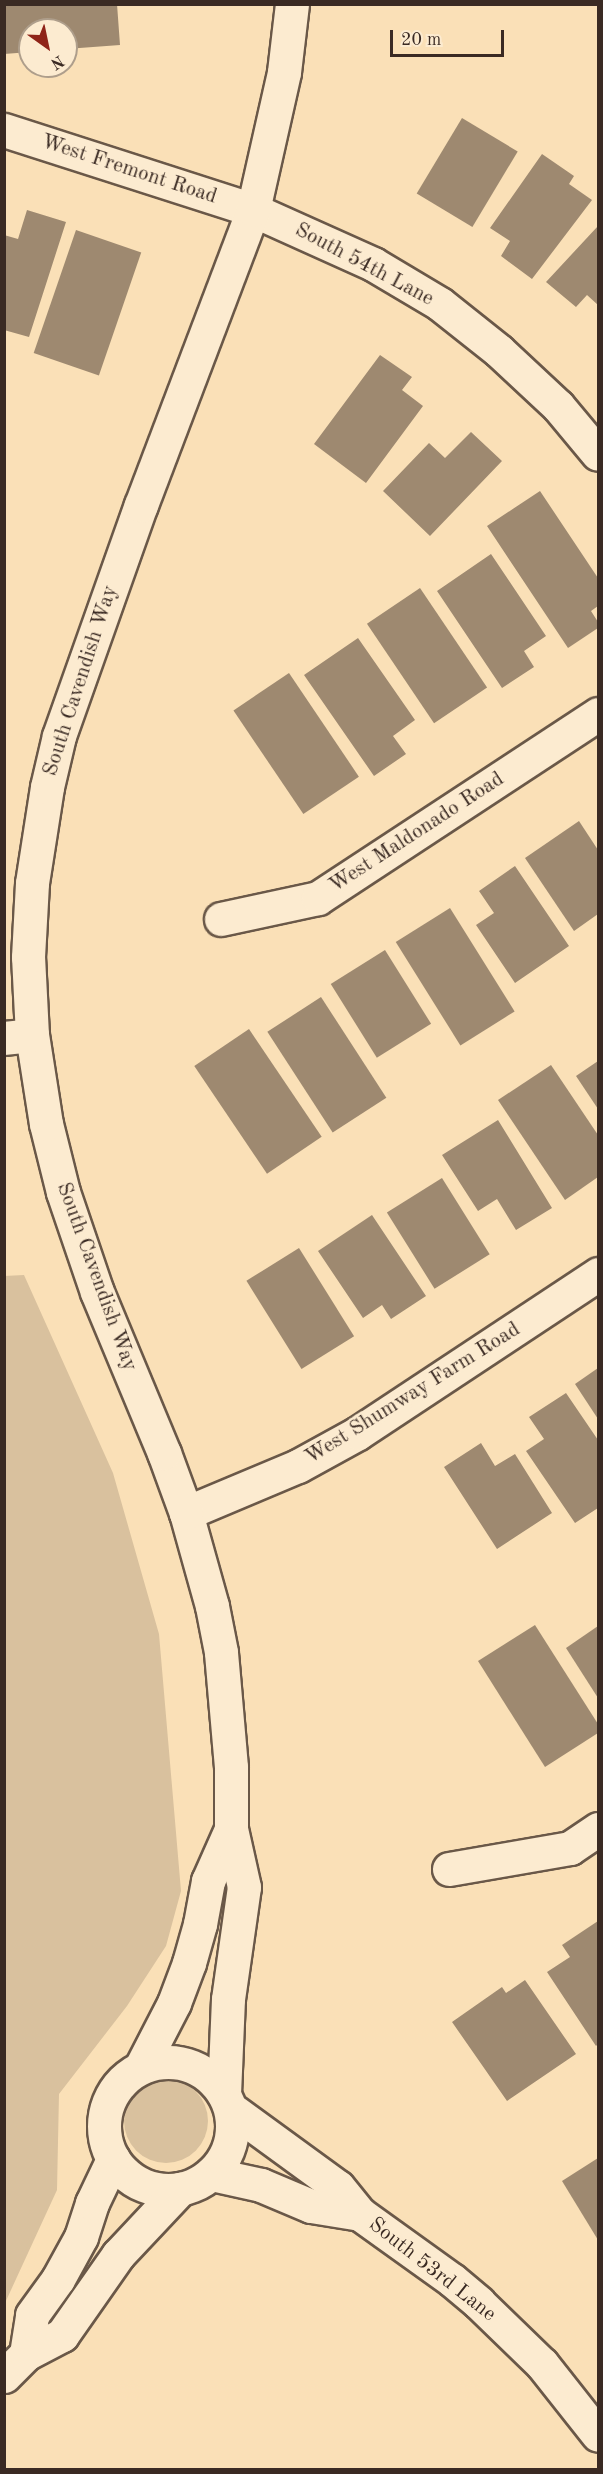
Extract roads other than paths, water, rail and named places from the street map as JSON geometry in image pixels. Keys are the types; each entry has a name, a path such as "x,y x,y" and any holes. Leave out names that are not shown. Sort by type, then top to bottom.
{"street":[{"name":"South Cavendish Way","path":"227,2102 228,1999 244,1887 231,1828 231,1767 221,1652 212,1606 186,1513 79,1244 18,1036 28,957 32,883 47,787 59,736 141,505 253,210 284,72 292,4"},
{"name":"West Fremont Road","path":"4,130 253,210"},
{"name":"South 54th Lane","path":"253,210 373,264 440,304 499,351 558,406 598,454"},
{"name":"West Maldonado Road","path":"221,919 318,898 598,714"},
{"name":"West Shumway Farm Road","path":"186,1513 298,1466 358,1433 598,1274"},
{"name":"South Cavendish Way","path":"141,2067 174,2003 200,1924 208,1881 231,1828"},
{"path":"449,1869 570,1848 598,1829"},
{"name":"South 53rd Lane","path":"141,2067 159,2062 178,2062 195,2067 210,2076 227,2102 338,2187 360,2214 452,2280 588,2397 598,2434"},
{"path":"141,2067 126,2077 106,2106 105,2133 113,2159 125,2174 142,2185 161,2190 180,2189 197,2184 211,2174 223,2161 231,2144 233,2127 227,2102"},
{"path":"15,2365 32,2315 58,2279 81,2237 92,2203 113,2159"},
{"name":"South 53rd Lane","path":"211,2174 261,2185 311,2206 360,2214"},
{"path":"15,2365 62,2335 118,2255 180,2189"}]}
